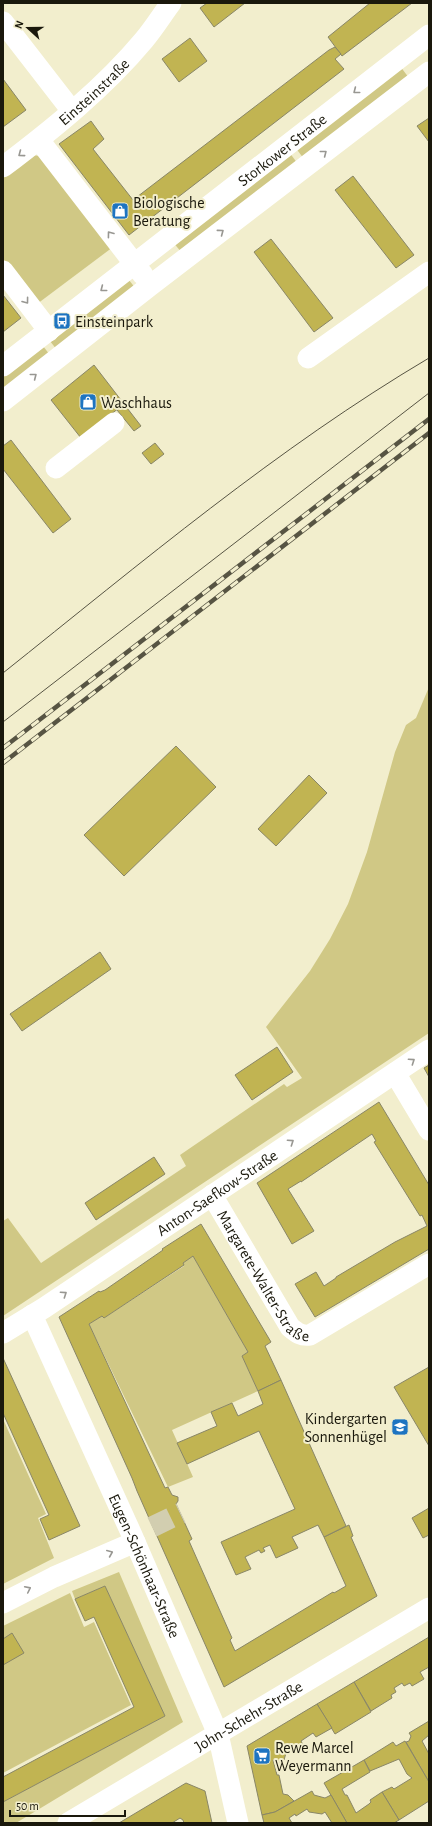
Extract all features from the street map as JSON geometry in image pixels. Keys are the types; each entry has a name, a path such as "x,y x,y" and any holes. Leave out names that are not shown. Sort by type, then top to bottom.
{"street":[{"name":"Einsteinstraße","path":"3,167 39,140 106,79 144,40 171,3"},
{"path":"3,22 72,111"},
{"name":"Storkower Straße","path":"3,366 429,35"},
{"path":"411,49 429,72"},
{"name":"Storkower Straße","path":"3,401 151,285 429,72"},
{"path":"39,140 134,265 151,285"},
{"path":"3,271 49,331"},
{"path":"308,358 429,272"},
{"path":"56,468 114,423"},
{"name":"Anton-Saefkow-Straße","path":"3,1333 429,1050"},
{"path":"394,1073 429,1130"},
{"name":"Margarete-Walter-Straße","path":"212,1195 290,1327 304,1336 310,1335 429,1264"},
{"name":"Eugen-Schönhaar-Straße","path":"32,1315 135,1542 218,1734 238,1823"},
{"path":"3,1603 54,1577 135,1542"},
{"name":"John-Schehr-Straße","path":"68,1823 429,1608"}],"shaded area":[{"path":"400,66 409,78 304,159 295,147"},
{"path":"289,152 298,164 182,253 172,241"},
{"path":"32,155 40,156 113,247 37,304 3,260 3,176"},
{"path":"125,275 136,289 57,350 46,336"},
{"path":"39,341 50,355 3,391 3,370"},
{"path":"429,687 429,1033 3,1316 3,1221 8,1218 41,1263 186,1166 180,1155 284,1084 287,1087 302,1078 266,1027 310,971 330,939 348,904 367,852 395,752 406,725 416,718"},
{"path":"193,1256 248,1352 242,1356 258,1391 172,1430 193,1477 168,1487 89,1324 102,1316 104,1318 184,1266 183,1263"},
{"path":"3,1419 46,1514 38,1518 54,1558 3,1584"},
{"path":"119,1572 183,1722 16,1823 3,1823 3,1802 165,1716 105,1586 75,1599 72,1591"},
{"path":"70,1593 84,1627 94,1622 131,1705 3,1773 3,1626"}],"building":[{"path":"207,3 245,3 214,27 200,8"},
{"path":"370,3 412,3 342,56 328,37"},
{"path":"190,38 207,61 179,82 162,59"},
{"path":"335,47 341,54 335,59 344,69 129,235 59,144 91,121 104,139 93,149 133,200 329,50"},
{"path":"3,79 26,110 3,127"},
{"path":"429,118 429,142 417,126"},
{"path":"353,176 414,255 396,268 335,190"},
{"path":"271,239 333,318 314,332 254,252"},
{"path":"3,295 21,318 3,332"},
{"name":"Waschhaus","path":"94,365 124,404 81,438 51,400"},
{"path":"124,404 141,426 134,431 117,410"},
{"path":"11,440 71,519 53,533 3,469 3,446"},
{"path":"155,443 164,454 151,464 142,453"},
{"path":"176,746 216,787 124,876 84,835"},
{"path":"309,775 327,793 276,846 258,829"},
{"path":"100,952 111,969 22,1031 10,1014"},
{"path":"277,1047 293,1072 252,1100 235,1075"},
{"path":"429,1065 429,1077 424,1068"},
{"path":"379,1102 429,1185 429,1249 315,1317 295,1284 316,1272 324,1286 336,1277 395,1242 427,1226 422,1215 420,1216 374,1142 376,1141 372,1134 301,1182 288,1189 314,1231 292,1244 257,1183"},
{"path":"154,1157 165,1174 96,1220 85,1203"},
{"path":"201,1224 271,1342 265,1346 281,1380 258,1391 242,1356 248,1352 193,1256 183,1263 184,1265 104,1318 102,1316 89,1324 165,1488 168,1487 172,1495 178,1497 176,1504 192,1539 189,1541 232,1638 230,1640 235,1651 333,1592 334,1593 346,1586 324,1537 349,1525 353,1536 351,1537 377,1596 224,1687 59,1317 99,1291 105,1290 163,1250 162,1249"},
{"path":"3,1358 80,1526 49,1540 40,1519 49,1515 3,1413"},
{"path":"429,1367 429,1446 394,1387"},
{"path":"281,1380 346,1526 324,1537 318,1525 292,1537 298,1548 276,1558 270,1545 263,1548 265,1551 261,1553 259,1550 245,1557 251,1569 236,1575 221,1542 295,1509 259,1431 187,1464 177,1443 217,1426 211,1412 232,1403 238,1416 263,1404 258,1391"},
{"path":"429,1508 429,1535 423,1538 412,1518"},
{"path":"105,1586 165,1716 3,1802 3,1777 134,1707 94,1617 85,1621 75,1599"},
{"path":"12,1633 24,1653 3,1665 3,1639"},
{"path":"429,1637 429,1667 420,1672 424,1679 412,1686 410,1683 404,1686 402,1683 394,1688 396,1692 391,1695 392,1698 371,1711 354,1682"},
{"path":"354,1682 371,1712 335,1734 317,1704"},
{"path":"317,1704 332,1728 316,1737 313,1733 301,1741 303,1745 292,1752 291,1750 286,1753 284,1760 280,1764 276,1759 273,1760 277,1775 279,1775 283,1794 288,1795 294,1801 275,1812 262,1815 247,1746"},
{"path":"429,1721 429,1735 422,1741 429,1754 429,1782 406,1742 409,1741 411,1736 409,1733"},
{"path":"405,1741 429,1782 429,1801 399,1820 382,1792 392,1787 394,1789 412,1778 407,1774 399,1759 370,1771 364,1760 393,1742 396,1746"},
{"path":"364,1760 370,1772 342,1789 345,1795 347,1795 356,1813 369,1804 371,1802 370,1800 382,1792 399,1820 394,1823 347,1823 324,1783"},
{"path":"186,1783 205,1791 212,1823 184,1823 180,1818 172,1823 119,1823"},
{"path":"312,1791 314,1795 325,1798 331,1795 347,1823 332,1823 325,1812 322,1814 309,1812 307,1809 296,1816 295,1814 289,1818 292,1823 264,1823 262,1815 275,1812"}],"tunnel":[{"path":"152,1527 181,1513"}],"tram line":[{"path":"3,673 158,549 264,468 373,393 429,358"},
{"path":"3,722 429,393"}],"railway":[{"path":"3,748 429,419"},
{"path":"3,763 429,433"}],"place":[{"name":"Biologische Beratung","path":"120,211"},
{"name":"Einsteinpark","path":"62,321"},
{"name":"Waschhaus","path":"88,402"},
{"name":"Kindergarten Sonnenhügel","path":"400,1427"},
{"name":"Rewe Marcel Weyermann","path":"262,1756"}]}
